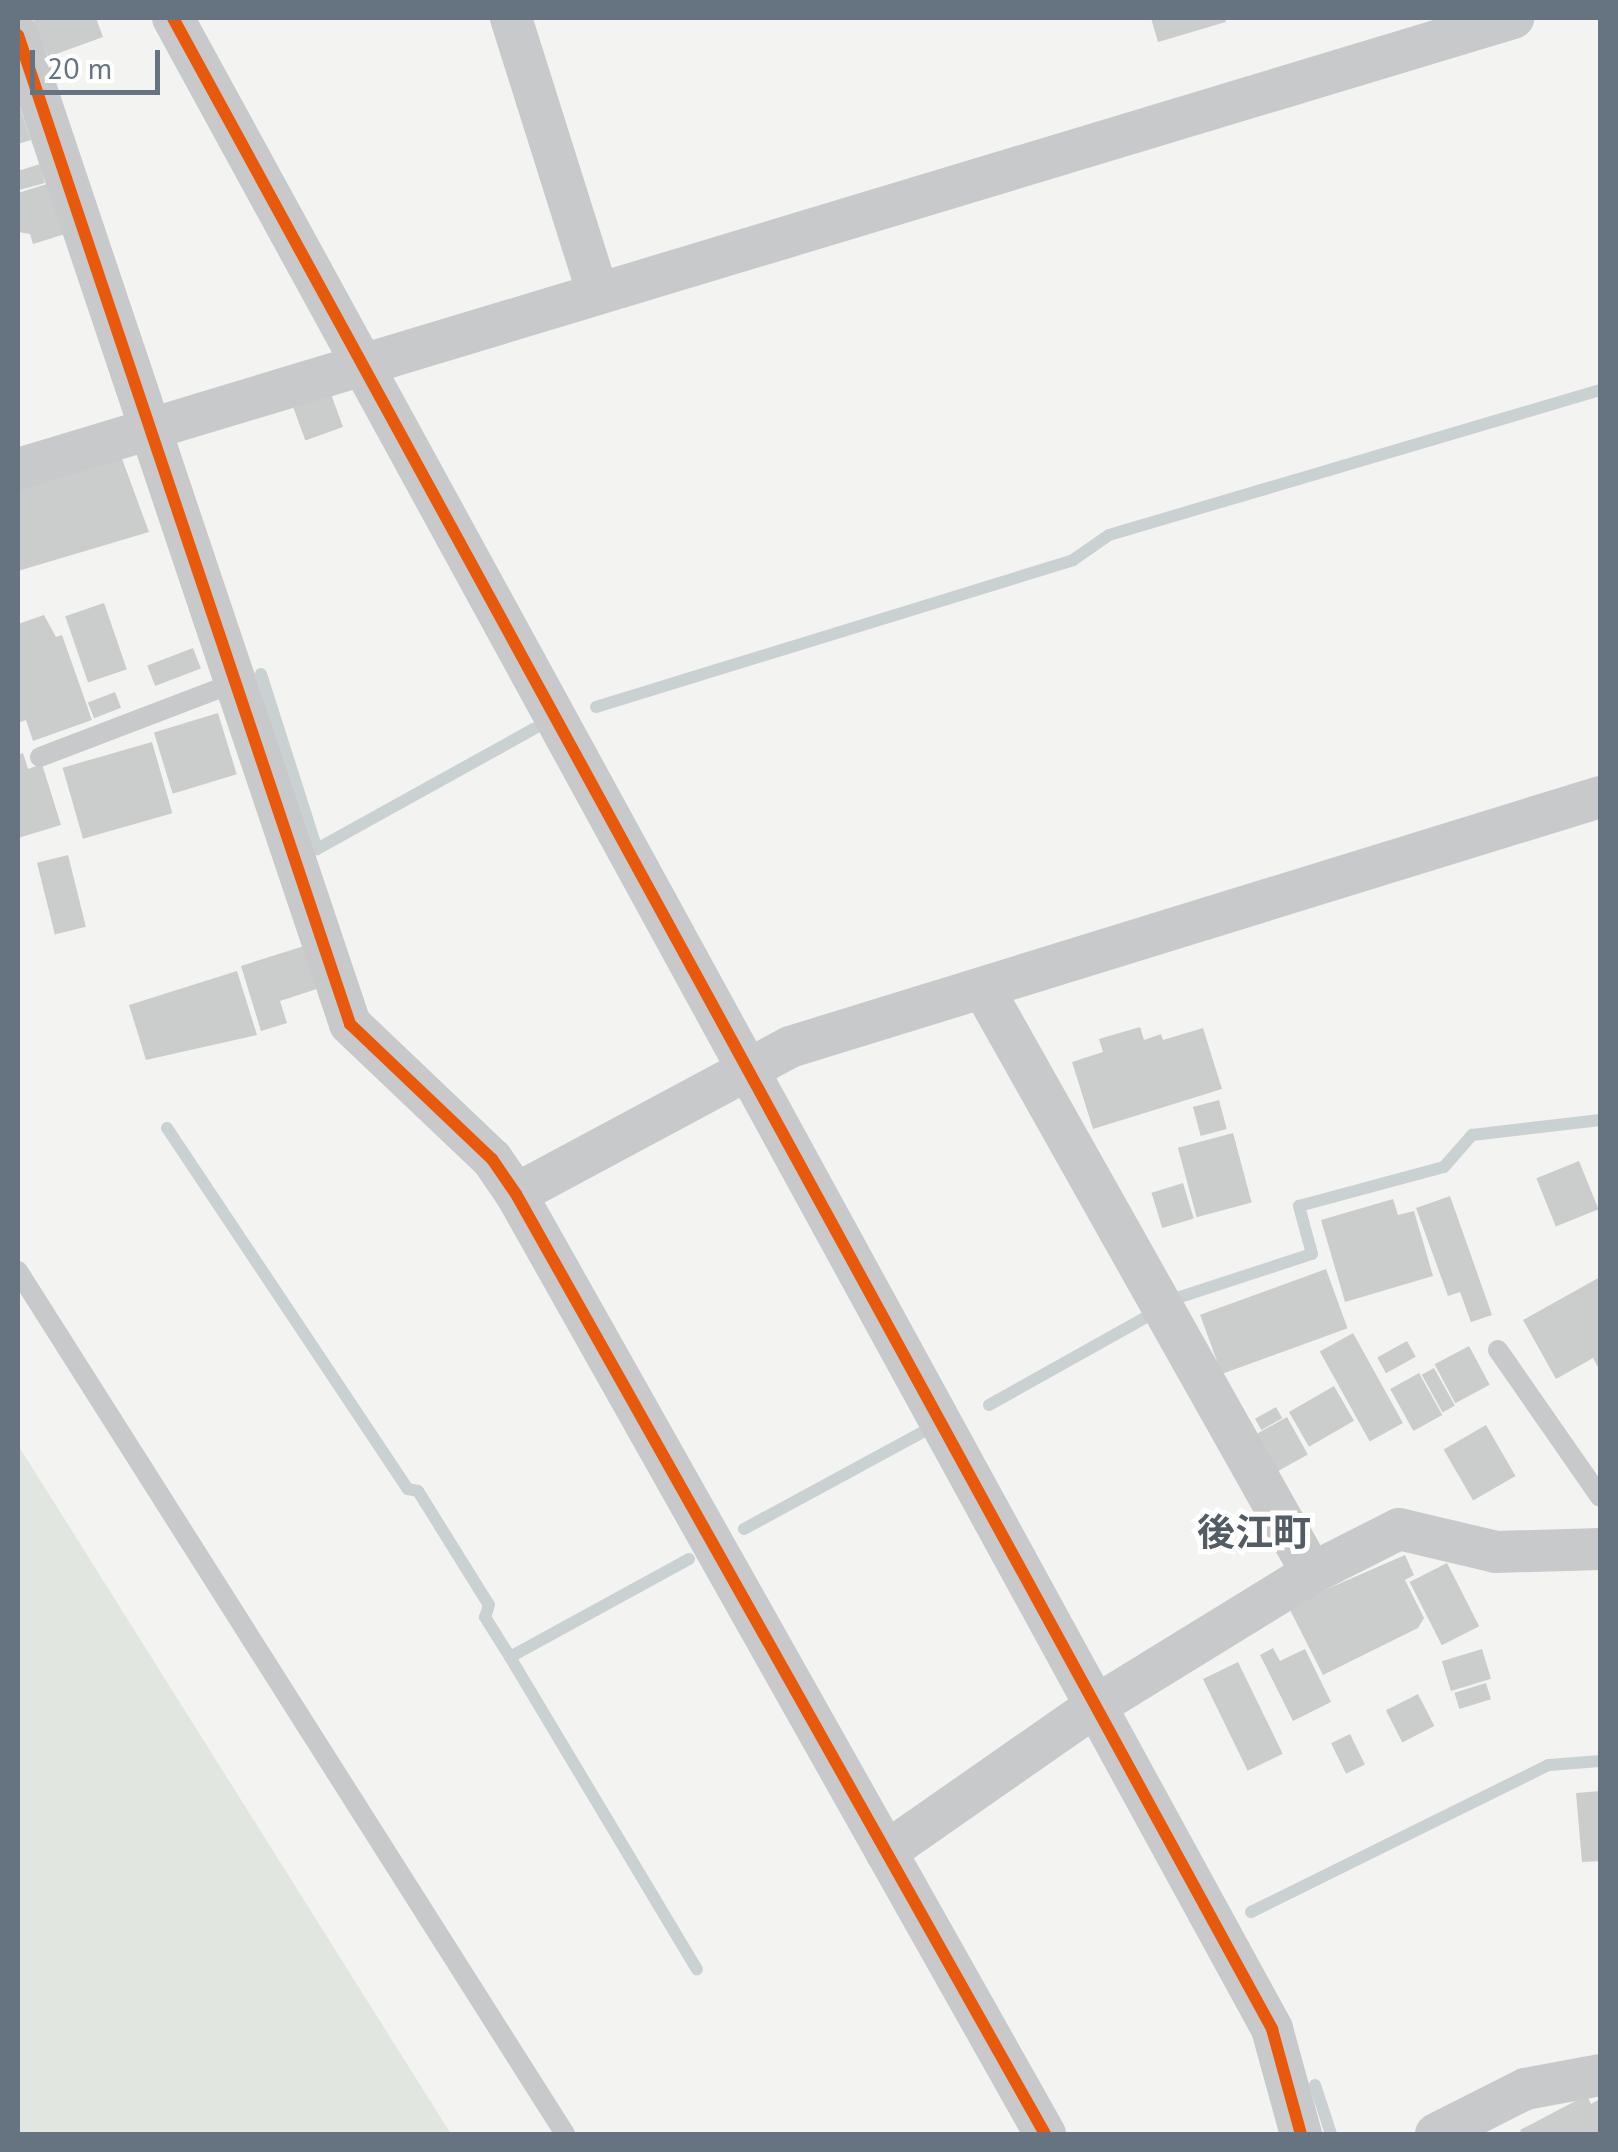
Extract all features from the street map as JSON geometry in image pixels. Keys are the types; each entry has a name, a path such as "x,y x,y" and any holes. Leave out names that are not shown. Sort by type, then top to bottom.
{"street":[{"path":"172,18 741,1068 1272,2029 1302,2134"},
{"path":"512,18 598,294"},
{"path":"18,469 1514,18"},
{"path":"18,35 239,681 350,1024 492,1159 516,1194 1046,2134"},
{"path":"516,1194 741,1068 983,988 1600,797"},
{"path":"983,988 1312,1572"},
{"path":"886,1852 1094,1707 1312,1572 1399,1529 1496,1552 1600,1550"},
{"path":"1436,2134 1525,2089 1600,2074"}],"lane":[{"path":"40,757 239,681"},
{"path":"18,1271 565,2134"},
{"path":"1498,1350 1600,1497"}],"shaded area":[{"path":"18,1445 451,2134 18,2134"}],"building":[{"path":"33,18 96,18 103,37 48,57"},
{"path":"1151,18 1225,18 1226,22 1158,42"},
{"path":"18,102 31,140 18,144"},
{"path":"40,164 45,183 19,190 18,171"},
{"path":"50,183 65,234 33,244 30,234 18,232 18,193"},
{"path":"331,394 343,427 305,441 293,408"},
{"path":"121,456 149,532 18,571 18,486"},
{"path":"104,603 127,669 88,683 65,616"},
{"path":"44,615 56,637 62,635 92,720 33,741 26,720 18,723 18,624"},
{"path":"193,648 201,669 155,686 147,666"},
{"path":"115,692 121,708 94,718 88,702"},
{"path":"218,713 237,774 173,794 154,733"},
{"path":"152,742 172,813 83,839 63,768"},
{"path":"23,753 28,769 42,764 61,825 18,838 18,755"},
{"path":"68,855 86,927 55,935 37,863"},
{"path":"307,945 320,988 280,1001 287,1023 261,1031 241,966"},
{"path":"237,971 257,1035 146,1060 129,1005"},
{"path":"1140,1027 1144,1040 1161,1034 1163,1040 1203,1028 1222,1089 1093,1129 1072,1062 1103,1052 1099,1039"},
{"path":"1219,1100 1227,1129 1201,1136 1193,1107"},
{"path":"1233,1133 1252,1203 1197,1217 1178,1148"},
{"path":"1579,1161 1598,1209 1556,1226 1536,1178"},
{"path":"1183,1183 1194,1218 1162,1228 1151,1193"},
{"path":"1450,1196 1492,1315 1471,1322 1460,1292 1448,1296 1416,1208"},
{"path":"1393,1199 1398,1215 1414,1211 1433,1276 1345,1302 1321,1220"},
{"path":"1326,1269 1348,1328 1222,1374 1200,1315"},
{"path":"1600,1277 1600,1371 1593,1358 1556,1379 1523,1320"},
{"path":"1353,1333 1403,1423 1370,1442 1320,1351"},
{"path":"1407,1341 1416,1357 1386,1373 1377,1357"},
{"path":"1469,1346 1490,1385 1455,1403 1435,1364"},
{"path":"1434,1368 1455,1406 1443,1412 1422,1375"},
{"path":"1419,1373 1442,1415 1413,1431 1390,1389"},
{"path":"1334,1386 1354,1421 1309,1447 1289,1412"},
{"path":"1276,1407 1282,1418 1261,1430 1255,1419"},
{"path":"1287,1417 1308,1455 1274,1474 1253,1436"},
{"path":"1486,1425 1516,1476 1473,1501 1444,1450"},
{"path":"1405,1555 1414,1575 1405,1580 1424,1618 1418,1628 1323,1675 1288,1606"},
{"path":"1447,1563 1479,1626 1442,1645 1410,1582"},
{"path":"1273,1648 1280,1661 1305,1649 1331,1702 1293,1721 1260,1655"},
{"path":"1482,1649 1491,1679 1451,1691 1442,1661"},
{"path":"1238,1662 1283,1754 1248,1771 1203,1679"},
{"path":"1486,1683 1491,1699 1459,1709 1454,1693"},
{"path":"1418,1694 1434,1726 1402,1742 1386,1710"},
{"path":"1350,1734 1365,1765 1346,1774 1331,1743"},
{"path":"1600,1791 1600,1861 1582,1862 1576,1793"},
{"path":"1587,2095 1591,2104 1600,2099 1600,2134 1522,2134 1520,2130"}],"waterway":[{"path":"596,707 1073,560 1109,535 1600,390"},
{"path":"261,674 317,849 535,728"},
{"path":"1177,1298 1312,1254 1299,1206 1444,1167 1472,1135 1600,1120"},
{"path":"167,1128 408,1489 418,1491 489,1605 485,1617 510,1657"},
{"path":"989,1405 1152,1314"},
{"path":"744,1529 923,1432"},
{"path":"689,1559 510,1657 697,1969"},
{"path":"1251,1912 1549,1765 1600,1761"},
{"path":"1315,2085 1331,2134"}],"cycle path":[{"path":"173,18 1272,2029 1301,2134"},
{"path":"18,35 350,1024 492,1159 516,1194 1045,2134"}],"district":[{"name":"後江町","path":"1254,1532"}]}
